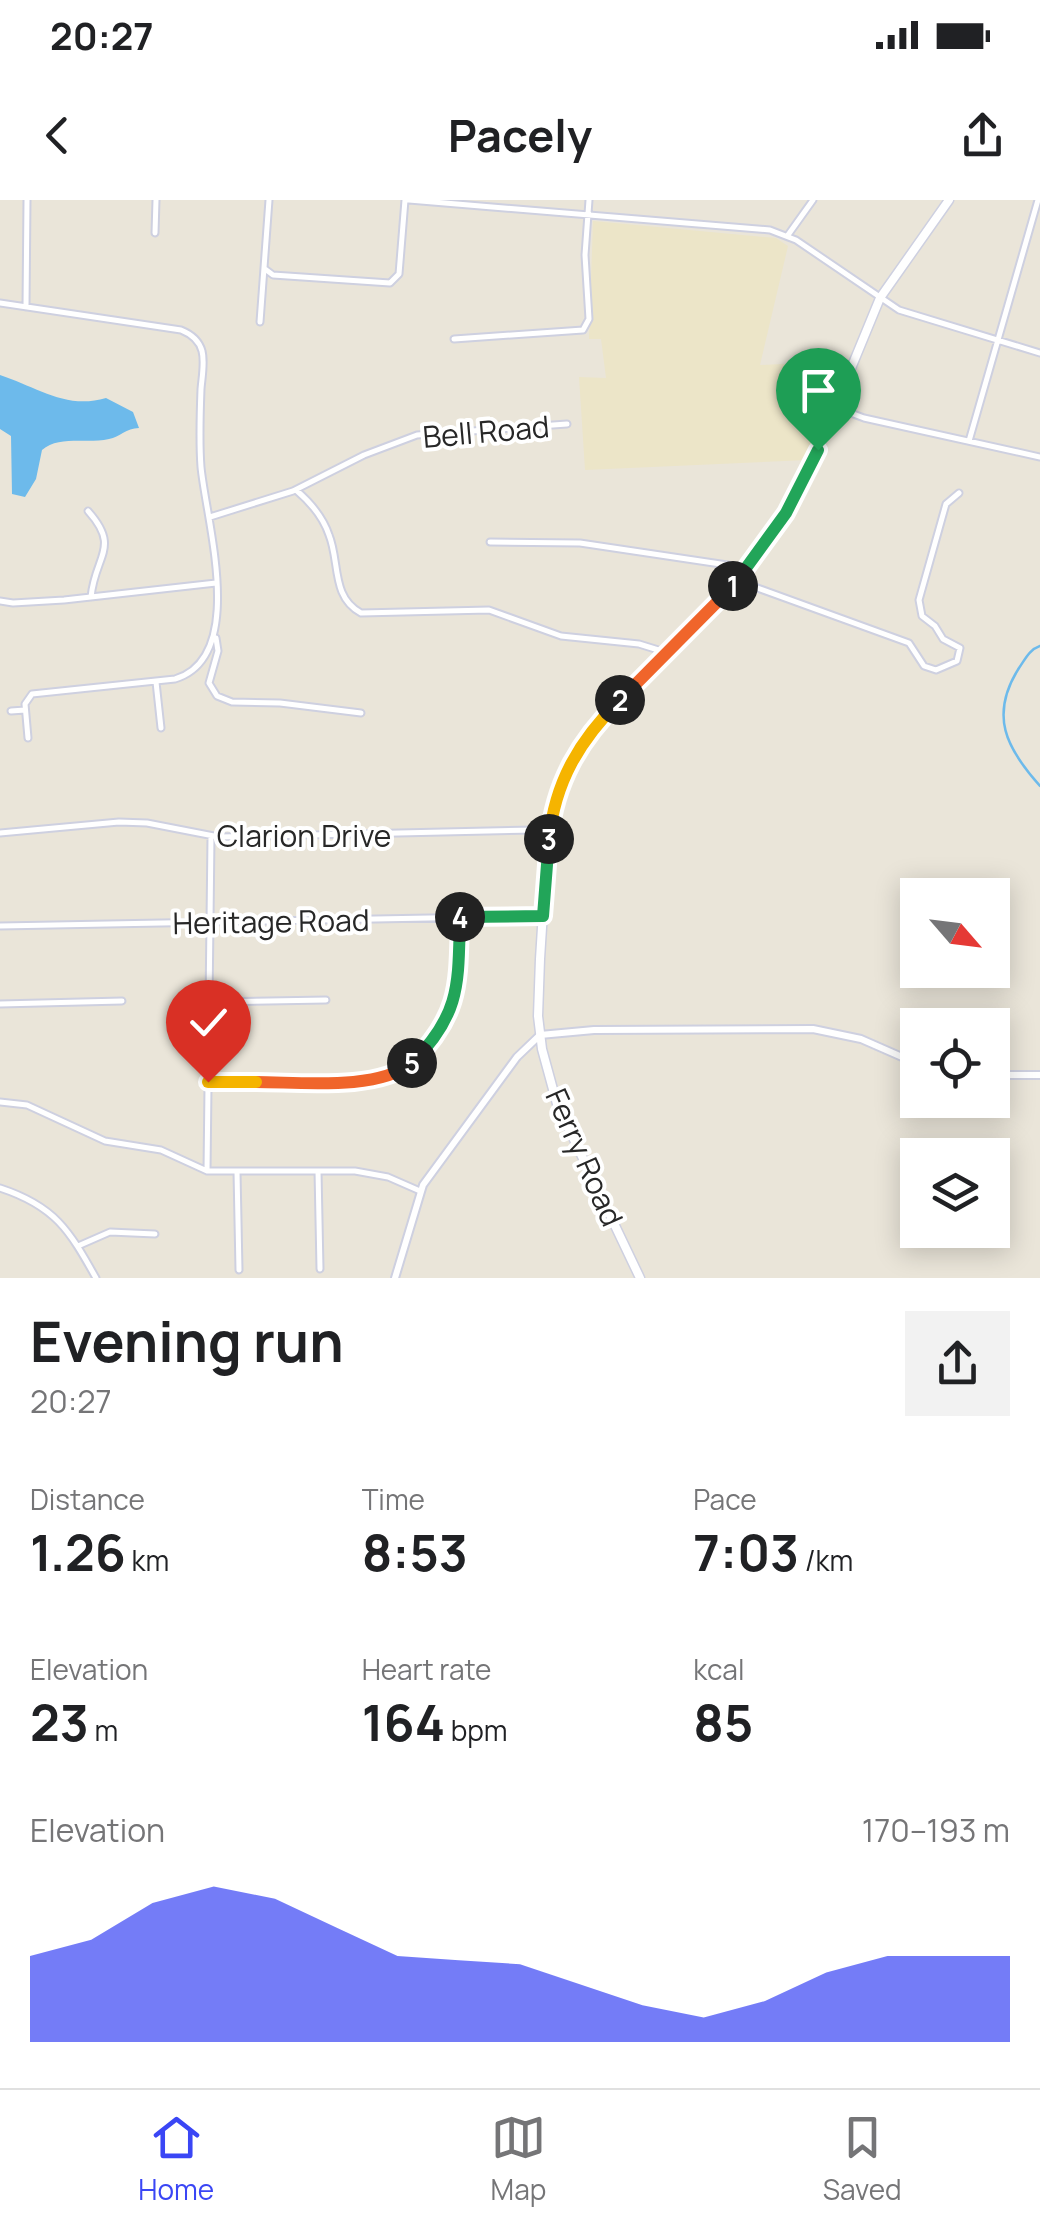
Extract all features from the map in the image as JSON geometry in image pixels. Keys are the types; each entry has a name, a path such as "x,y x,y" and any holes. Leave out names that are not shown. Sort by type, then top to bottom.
{"main road":[{"name":"Ferry Road","path":"640,1278 558,1104 540,1035 538,998 550,826 560,784 586,738 742,575 793,500 880,298 948,200"}],"street":[{"path":"26,308 28,200"},
{"path":"156,200 156,234"},
{"path":"260,322 269,200"},
{"path":"265,269 273,275 390,284 398,274 407,200 770,230 788,236 908,314 1040,353"},
{"path":"454,339 577,333 586,327 590,200"},
{"path":"788,236 813,200"},
{"path":"970,441 1038,200"},
{"path":"0,303 181,330 196,339 203,356 200,455 216,556 218,651 209,683 224,699 241,704 280,703 360,713"},
{"path":"835,407 857,416 1040,456"},
{"name":"Bell Road","path":"210,517 296,490 376,450 418,435 567,424"},
{"path":"296,490 327,529 341,593 356,610 372,614 489,610 560,636 639,644 668,653"},
{"path":"490,542 580,543 727,564 737,568 752,586 909,643 928,668 946,668 959,658 960,648 942,639 922,616 918,600 946,504 959,494"},
{"path":"88,510 106,538 92,597"},
{"path":"0,601 92,597 216,583"},
{"path":"28,738 26,700 35,693 183,677 210,651 215,630"},
{"path":"156,682 161,728"},
{"path":"11,711 26,710"},
{"name":"Clarion Drive","path":"0,834 119,822 148,823 211,837 424,834 540,830 550,826"},
{"path":"207,1171 211,837"},
{"name":"Heritage Road","path":"0,926 543,916"},
{"path":"208,1082 374,1080 406,1068 446,1020 455,1002 460,917"},
{"path":"209,1002 326,1000"},
{"path":"0,1004 122,1002"},
{"path":"395,1278 420,1191 517,1058 540,1035 594,1030 813,1029 861,1039 900,1056"},
{"path":"1010,1075 1040,1075"},
{"path":"0,1102 27,1104 105,1142 161,1150 207,1171 374,1174 420,1191"},
{"path":"318,1171 320,1268"},
{"path":"237,1172 239,1270"},
{"path":"0,1188 50,1211 78,1246 96,1278"},
{"path":"78,1246 110,1232 155,1234"}],"shaded area":[{"path":"593,221 776,238 788,246 760,365 803,363 793,391 837,386 807,460 585,470 579,377 606,378 601,339 589,339"}],"water":[{"path":"0,375 65,399 106,398 133,412 139,428 109,439 49,445 42,450 36,479 25,497 12,494 11,436 0,429"}],"waterway":[{"path":"1040,646 1028,655 1010,685 1003,716 1018,758 1040,786"}],"route":[{"path":"208,1082 374,1080 398,1073 418,1058 455,1002 460,917 543,916 553,810 574,756 601,719 742,575 786,513 818,450"}]}
